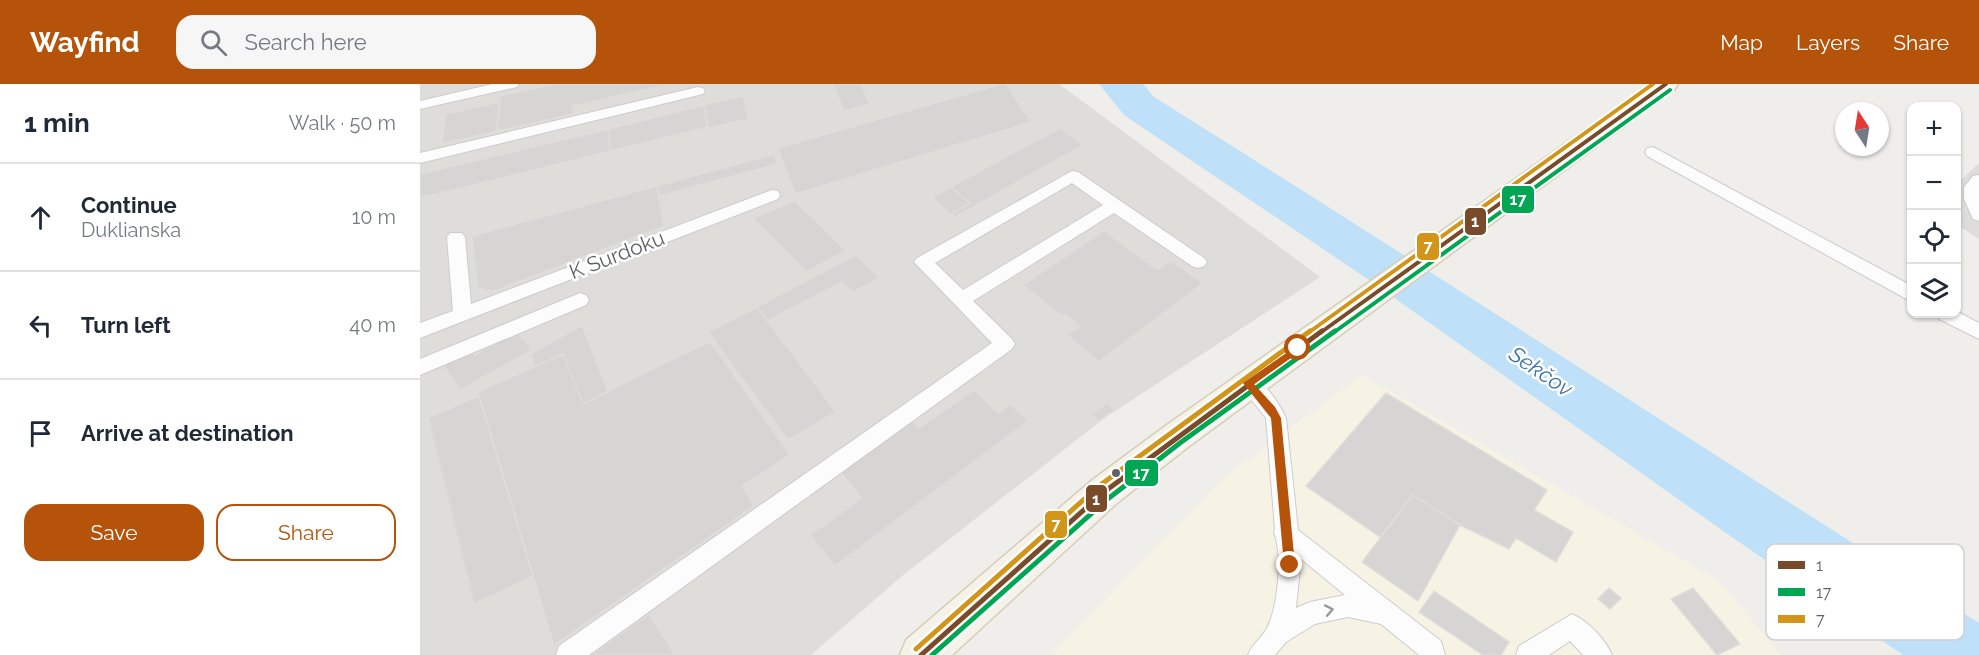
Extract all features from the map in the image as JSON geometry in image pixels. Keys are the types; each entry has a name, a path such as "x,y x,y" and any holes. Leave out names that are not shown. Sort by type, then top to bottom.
{"main road":[{"path":"921,655 1104,492 1248,383 1470,227 1666,84"}],"lane":[{"path":"420,105 512,84"},
{"path":"420,158 698,91"},
{"path":"1653,152 1907,292"},
{"path":"568,655 1005,344 923,262 1072,176 1198,262"},
{"path":"1979,180 1972,187 1972,199 1979,215"},
{"name":"K Surdoku","path":"420,332 772,195"},
{"path":"960,300 1115,205"},
{"path":"456,237 463,315"},
{"path":"420,367 580,300"},
{"path":"1953,318 1979,332"},
{"path":"1248,383 1272,410 1276,418 1285,533 1290,565 1287,600 1277,634"},
{"path":"1285,533 1431,650 1433,655"},
{"path":"1260,655 1277,634 1310,614 1348,606 1388,615"},
{"path":"1528,655 1572,626 1600,655"}],"shaded area":[{"path":"420,84 1059,84 1320,277 1106,417 902,576 811,655 420,655"},
{"path":"1979,163 1979,239 1961,228 1961,180"},
{"path":"1362,375 1718,580 1766,640 1781,655 1052,655 1221,480"}],"building":[{"path":"554,84 668,84 573,106 573,114 497,131 500,96"},
{"path":"833,84 861,84 870,104 844,111"},
{"path":"1006,84 1031,122 795,194 778,148"},
{"path":"743,96 748,119 708,128 704,105"},
{"path":"500,102 497,131 442,144 446,114"},
{"path":"704,105 707,127 610,151 609,129"},
{"path":"1060,128 1083,145 955,217 951,214 970,203 951,187"},
{"path":"609,129 610,151 420,198 420,174"},
{"path":"775,154 777,164 659,196 657,186"},
{"path":"657,186 664,226 499,289 491,291 478,288 472,236"},
{"path":"951,187 970,203 951,214 932,197"},
{"path":"795,201 846,251 806,272 753,218"},
{"path":"1104,231 1158,270 1171,261 1203,283 1099,361 1067,335 1080,326 1065,314 1062,316 1023,285"},
{"path":"856,255 879,278 853,292 842,282 767,321 757,307"},
{"path":"757,307 836,412 788,440 708,332"},
{"path":"582,325 608,392 583,404 563,354 535,367 531,354"},
{"path":"517,332 532,350 460,390 443,365 470,350 474,355"},
{"path":"710,341 790,455 742,486 754,506 554,645 478,392 563,354 583,404"},
{"path":"974,390 998,413 1010,404 1028,421 835,566 810,535 862,498 840,472 912,421 919,428"},
{"path":"1386,393 1547,490 1534,510 1573,532 1556,562 1516,538 1509,549 1460,525 1413,495 1380,537 1306,486"},
{"path":"479,396 533,576 474,604 428,418"},
{"path":"1107,403 1114,410 1098,421 1091,415"},
{"path":"1413,495 1460,525 1418,601 1362,562"},
{"path":"1609,588 1621,598 1610,609 1598,599"},
{"path":"1693,588 1740,644 1717,655 1671,599"},
{"path":"1434,591 1509,642 1501,655 1483,655 1419,612"},
{"path":"649,614 675,655 591,655"}],"waterway":[{"name":"Sekčov","path":"1120,84 1139,106 1387,267 1796,544"},
{"name":"Sekčov","path":"1942,640 1965,655"}],"transit line":[{"name":"7","path":"916,649 1099,486 1653,84"},
{"name":"1","path":"921,655 1104,492 1176,437 1666,84"},
{"name":"17","path":"932,655 1109,498 1180,443 1670,90"}],"route":[{"path":"1290,565 1285,533 1276,418 1272,410 1248,383 1298,348"}]}
